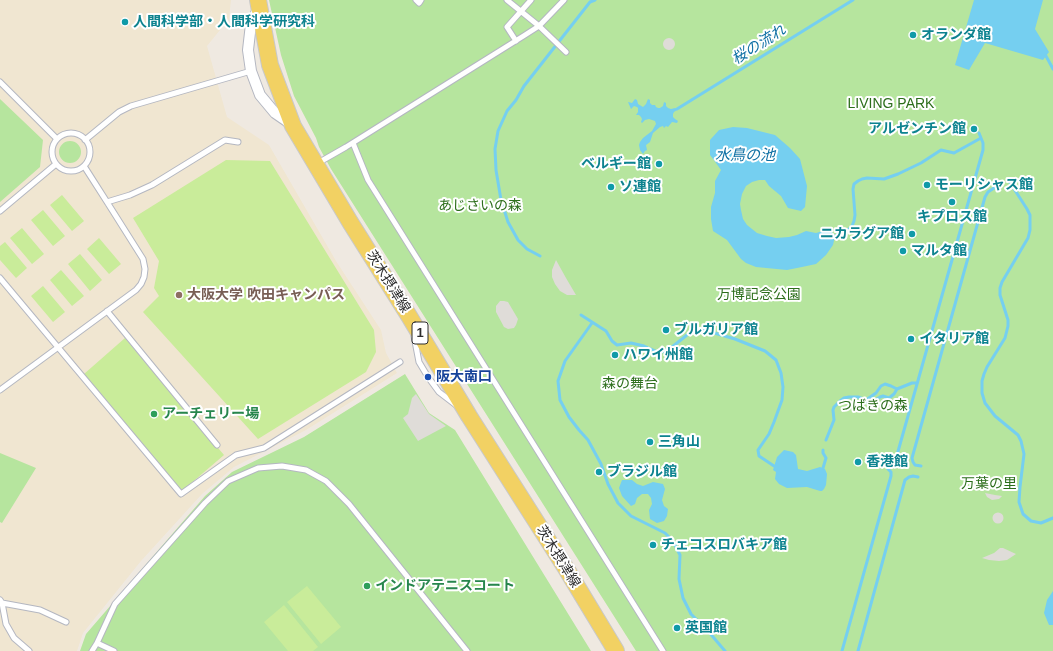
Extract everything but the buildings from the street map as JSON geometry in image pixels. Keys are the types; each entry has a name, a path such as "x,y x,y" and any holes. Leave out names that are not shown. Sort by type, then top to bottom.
{"main road":[{"name":"茨木摂津線","path":"258,4 270,65 293,126 469,416 616,651"}],"street":[{"path":"258,4 251,24 248,50 251,71 260,95 275,113 293,126"}],"lane":[{"path":"416,0 419,2 421,0"},
{"path":"507,0 522,11 566,52"},
{"path":"516,41 507,27 531,0"},
{"path":"316,165 539,26 560,1"},
{"path":"85,140 119,112 131,106 251,71"},
{"path":"0,82 57,139"},
{"path":"68,134 74,134 85,140 88,145 89,156 84,166 78,170 72,171 66,171 60,168 53,159 52,154 52,149 57,139 68,134"},
{"path":"107,202 130,195 152,185 225,140 238,142"},
{"path":"353,143 368,180 663,651"},
{"path":"0,211 56,164"},
{"path":"0,390 136,290 144,277 145,269 143,260 84,166"},
{"path":"0,278 182,494 236,455 264,448 400,362"},
{"path":"107,311 217,445"},
{"path":"92,651 115,604 205,503 228,481 258,468 282,466 306,470 326,481 349,504 467,651"},
{"path":"29,651 14,638 6,624 1,602 40,610 66,622"},
{"path":"97,643 114,651"}],"shaded area":[{"name":"大阪大学 吹田キャンパス","path":"0,0 231,0 229,19 207,46 227,117 269,145 336,261 381,330 386,353 397,373 306,430 234,467 202,494 141,561 83,633 77,651 0,651"},
{"path":"669,38 673,40 675,44 673,48 669,50 665,48 663,44 665,40"},
{"path":"556,260 576,295 567,295 560,291 555,284 552,277 552,270"},
{"path":"500,301 508,302 518,319 514,328 508,329 504,327 496,312 496,306"},
{"path":"416,394 429,414 446,426 418,441 403,418 408,414 412,398"},
{"path":"985,478 992,480 997,486 979,482"},
{"path":"985,493 1002,496 999,499 992,500 987,497"},
{"path":"996,513 1000,513 1002,514 1002,522 996,523 993,520 993,516"},
{"path":"1000,548 1016,554 1007,560 999,561 982,558 994,553"}],"green space":[{"name":"万博記念公園","path":"269,0 1053,0 1053,651 636,651 331,169 294,96 281,55"},
{"path":"0,99 43,140 40,167 0,202"},
{"path":"70,141 78,144 81,152 78,160 70,163 62,160 59,152 62,144"},
{"path":"226,160 270,161 374,330 376,352 366,372 258,439 143,312 159,296 154,288 159,261 133,218"},
{"path":"62,195 84,221 72,231 50,205"},
{"path":"43,210 65,236 53,246 31,220"},
{"path":"22,228 44,254 32,264 10,238"},
{"path":"99,238 121,264 109,274 87,249"},
{"path":"5,242 27,268 16,278 0,260 0,246"},
{"path":"80,254 102,280 90,291 68,264"},
{"path":"61,270 84,296 72,306 50,280"},
{"path":"43,286 65,312 53,322 31,296"},
{"name":"アーチェリー場","path":"125,338 224,455 182,491 84,374"},
{"path":"405,374 429,413 455,430 591,651 80,651 86,634 205,496 232,472 304,437"},
{"path":"0,453 36,468 2,523 0,522"},
{"path":"307,586 341,627 321,644 287,602"},
{"path":"284,605 318,647 313,651 288,651 264,622"}],"water":[{"path":"974,0 1043,0 1035,29 1049,52 1043,60 985,43 969,70 955,65"},
{"path":"635,99 637,100 638,104 643,107 648,99 652,105 655,105 658,108 663,106 664,102 668,108 677,109 673,114 673,117 678,121 677,123 672,122 668,127 660,127 653,133 650,142 646,145 647,150 643,154 640,150 640,142 652,131 656,124 655,121 649,119 642,123 641,122 641,117 636,115 638,108 634,106 631,109 628,102 632,103"},
{"name":"水鳥の池","path":"733,127 747,128 775,135 800,159 807,186 805,207 801,211 788,208 781,196 769,186 765,180 752,182 746,186 742,194 740,204 743,219 747,225 757,233 776,238 789,237 806,231 816,233 826,230 832,232 835,236 833,245 826,255 816,264 787,270 756,267 741,259 727,240 713,231 711,207 715,193 715,181 721,170 710,155 710,140 719,130"},
{"path":"784,450 793,452 796,455 798,469 807,471 820,467 825,469 827,474 826,485 822,491 807,487 787,488 779,484 775,479 776,472 773,470 777,457"},
{"path":"622,480 632,480 643,486 653,482 663,484 665,489 662,500 664,506 668,509 667,516 664,521 657,523 650,519 649,510 652,504 651,498 648,494 642,494 637,498 635,504 631,506 622,496 619,488"},
{"path":"1053,591 1053,625 1049,625 1044,613 1047,600"}],"waterway":[{"path":"540,256 527,249 518,240 508,222 501,200 496,170 495,149 498,131 507,111 516,100 524,86 590,2 595,0"},
{"name":"桜の流れ","path":"677,109 853,0"},
{"path":"1046,56 1053,69"},
{"path":"890,458 894,458 897,455 983,150 983,143 979,133"},
{"path":"835,236 852,226 855,215 853,189 854,184 858,181 867,178 884,179 921,163 941,150 954,153 981,138"},
{"path":"1009,181 1030,215 1030,230 1028,238 1000,288 1000,295 1008,320 1008,326 1005,338 984,374 982,381 982,393 985,403 995,416 1018,435 1021,441 1024,454 1019,502 1023,514 1031,521 1041,523 1053,518"},
{"path":"921,466 915,465 912,458 985,197 988,192 994,188"},
{"path":"581,315 606,331 612,341 617,345 631,343 644,346 660,353 672,347 696,330 704,330 735,339 765,351 776,360 781,373 783,387 782,400 774,422 769,434 758,450 759,456 774,466"},
{"path":"592,323 565,361 558,381 560,400 569,417 588,440 601,464 608,484 618,503 631,516 665,533 673,541 680,555 679,579 683,598 691,614 725,651"},
{"path":"826,440 834,420 834,407 844,398 858,397 866,400 869,404 873,404 880,397 883,396 889,398 897,389 912,383 917,383"},
{"path":"866,400 885,384 897,389"},
{"path":"823,450 826,458 823,468"},
{"path":"842,651 891,476 891,472 888,469"},
{"path":"858,651 905,480 913,476 918,477"}],"place":[{"name":"人間科学部・人間科学研究科","path":"125,22"},
{"name":"オランダ館","path":"913,35"},
{"name":"アルゼンチン館","path":"974,129"},
{"name":"ベルギー館","path":"659,164"},
{"name":"モーリシャス館","path":"927,185"},
{"name":"ソ連館","path":"611,187"},
{"name":"キプロス館","path":"952,202"},
{"name":"ニカラグア館","path":"912,234"},
{"name":"マルタ館","path":"903,251"},
{"name":"大阪大学 吹田キャンパス","path":"179,295"},
{"name":"ブルガリア館","path":"666,330"},
{"name":"イタリア館","path":"911,339"},
{"name":"ハワイ州館","path":"615,355"},
{"name":"阪大南口","path":"428,377"},
{"name":"アーチェリー場","path":"154,414"},
{"name":"三角山","path":"650,442"},
{"name":"香港館","path":"858,462"},
{"name":"ブラジル館","path":"599,472"},
{"name":"チェコスロバキア館","path":"653,545"},
{"name":"インドアテニスコート","path":"367,586"},
{"name":"英国館","path":"677,628"}],"park label":[{"name":"LIVING PARK","path":"891,104"},
{"name":"あじさいの森","path":"480,206"},
{"name":"森の舞台","path":"630,384"},
{"name":"つばきの森","path":"873,406"},
{"name":"万葉の里","path":"989,484"}]}
